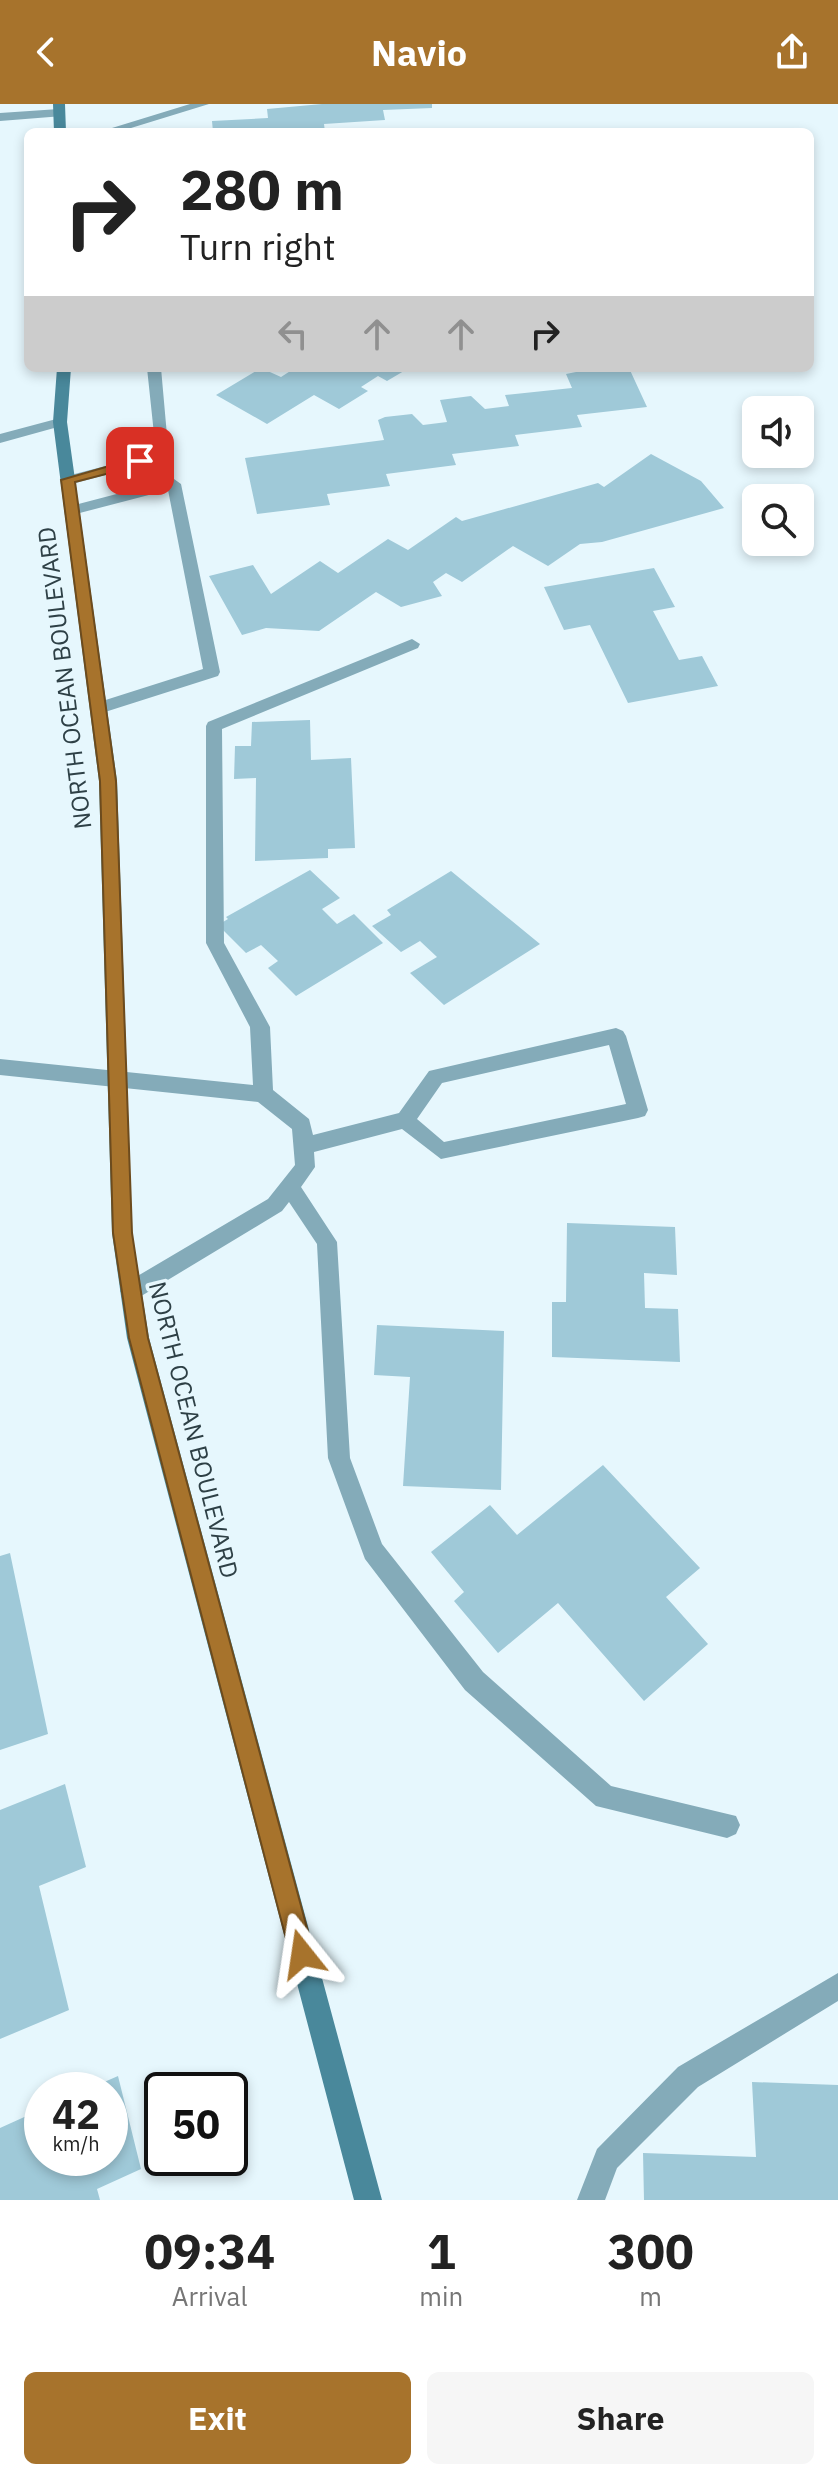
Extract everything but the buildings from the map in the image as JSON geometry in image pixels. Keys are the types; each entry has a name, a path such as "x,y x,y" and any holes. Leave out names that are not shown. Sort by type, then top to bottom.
{"main road":[{"name":"NORTH OCEAN BOULEVARD","path":"64,372 60,422 108,781 122,1233 131,1291 142,1353 368,2200"}],"street":[{"path":"118,128 146,116 203,104"},
{"path":"0,117 59,109"},
{"path":"68,480 164,455 154,372"},
{"path":"0,439 60,422"},
{"path":"72,510 174,484 212,672 99,708"},
{"path":"263,1094 260,1027 215,943 214,726 412,644"},
{"path":"304,1146 405,1120 436,1077 616,1036 638,1110 441,1151 405,1120"},
{"path":"0,1067 263,1094 302,1125 305,1167 275,1205 131,1291"},
{"path":"290,1187 327,1242 339,1458 373,1551 474,1681 605,1797 727,1825"},
{"path":"591,2200 607,2159 688,2077 838,1986"}],"route":[{"path":"140,461 68,480 108,781 122,1233 138,1338 302,1954"}]}
